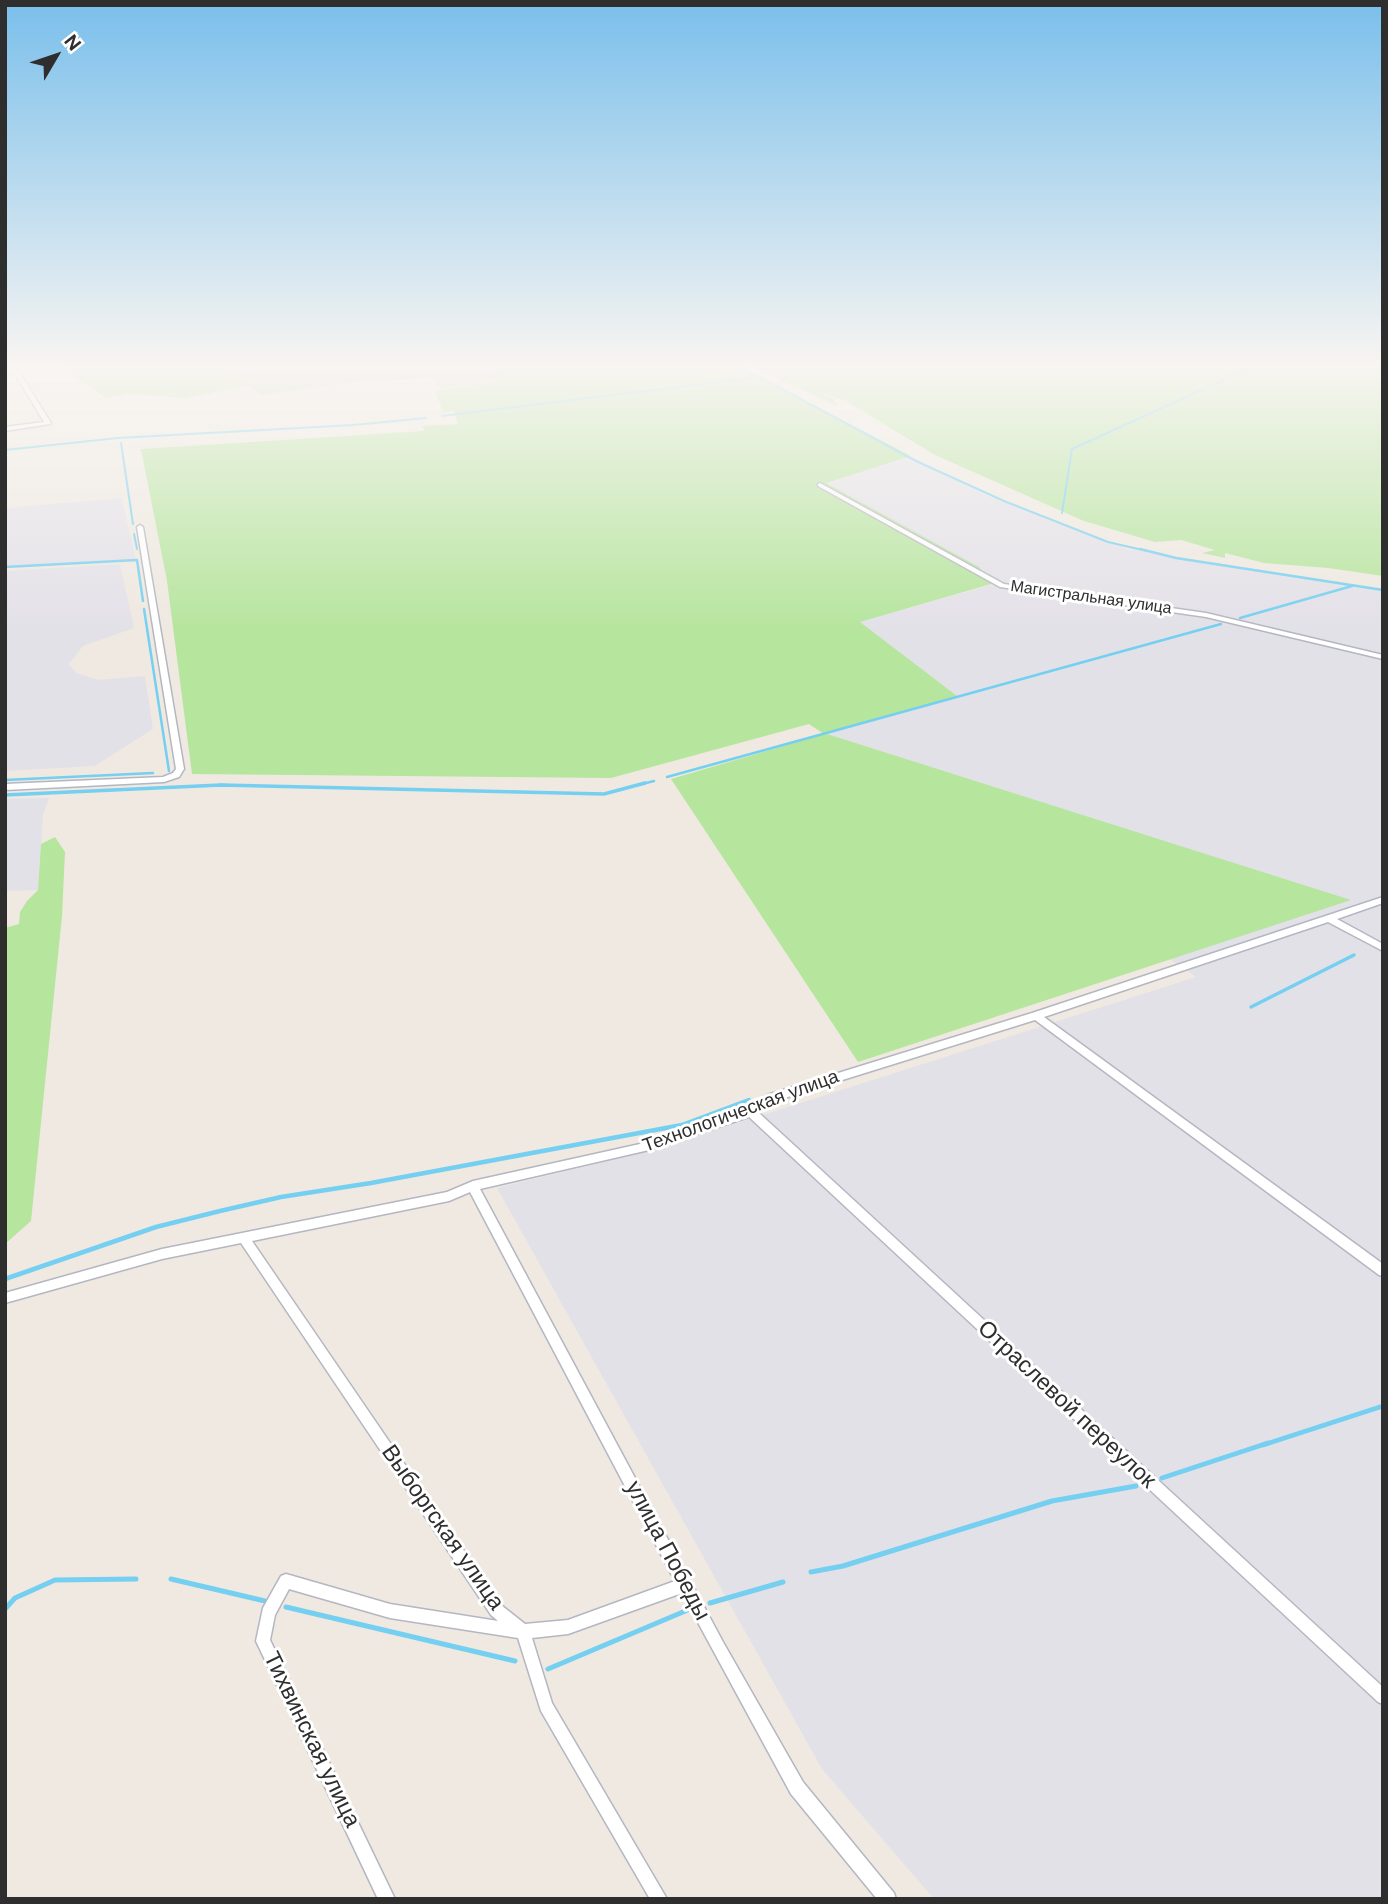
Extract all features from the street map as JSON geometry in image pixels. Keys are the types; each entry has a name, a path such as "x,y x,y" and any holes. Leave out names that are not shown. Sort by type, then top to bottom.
{"street":[{"name":"Магистральная улица","path":"820,485 1002,586 1206,615 1383,657"},
{"path":"5,787 164,779 176,775 180,769 140,527"},
{"name":"Технологическая улица","path":"5,1298 163,1254 449,1196 473,1186 649,1146 751,1112 771,1098 1035,1016 1383,900"},
{"path":"1328,918 1383,948"},
{"path":"1035,1016 1383,1270"},
{"name":"Отраслевой переулок","path":"751,1112 1383,1697"},
{"name":"улица Победы","path":"473,1186 685,1585 797,1788 888,1899"},
{"name":"Выборгская улица","path":"244,1238 496,1610 523,1632"},
{"name":"Тихвинская улица","path":"387,1899 263,1641 268,1613 286,1581 390,1611 523,1632"},
{"path":"659,1899 547,1706 523,1632 568,1627 685,1585"}],"shaded area":[{"path":"911,456 984,494 1128,549 1383,589 1383,1899 934,1899 822,1769 497,1188 653,1150 1196,977 1168,958 1350,900 825,734 956,696 859,622 990,585 897,523 825,483"},
{"path":"122,498 136,560 5,567 5,508"},
{"path":"120,564 134,628 83,646 69,664 76,673 99,680 145,676 153,729 95,766 5,771 5,571"},
{"path":"49,798 43,815 38,890 5,891 5,799"}],"green space":[{"path":"142,453 905,453 911,456 826,483 979,567 991,584 860,622 957,696 827,734 1351,900 858,1062 671,779 824,734 809,724 611,778 192,774 167,581"},
{"path":"931,453 1383,453 1383,576 1264,563 1225,553 1225,558 1202,553 1215,550 1181,540 1155,542 1084,521"},
{"path":"55,837 65,852 62,916 31,1221 5,1244 5,928 19,924 20,912 38,890 41,844"}],"waterway":[{"path":"122,453 133,524"},
{"path":"901,453 1004,501 1108,542 1147,551"},
{"path":"1062,513 1071,453"},
{"path":"134,534 137,549"},
{"path":"1140,549 1176,558 1383,590"},
{"path":"5,567 137,560 143,601"},
{"path":"1240,618 1352,586"},
{"path":"144,609 169,771"},
{"path":"667,777 1221,624"},
{"path":"5,780 153,773"},
{"path":"638,785 654,781"},
{"path":"221,785 604,794 645,783"},
{"path":"5,795 221,785"},
{"path":"221,785 226,785"},
{"path":"1251,1007 1354,955"},
{"path":"5,1279 156,1227 220,1211 281,1197 371,1183 682,1125 749,1100"},
{"path":"1263,1445 1383,1406"},
{"path":"1162,1478 1268,1443"},
{"path":"811,1572 843,1566 1052,1501 1136,1486"},
{"path":"5,1609 15,1598 55,1580 136,1579"},
{"path":"171,1579 265,1601"},
{"path":"710,1603 783,1582"},
{"path":"286,1607 515,1661"},
{"path":"548,1669 690,1609"}]}
